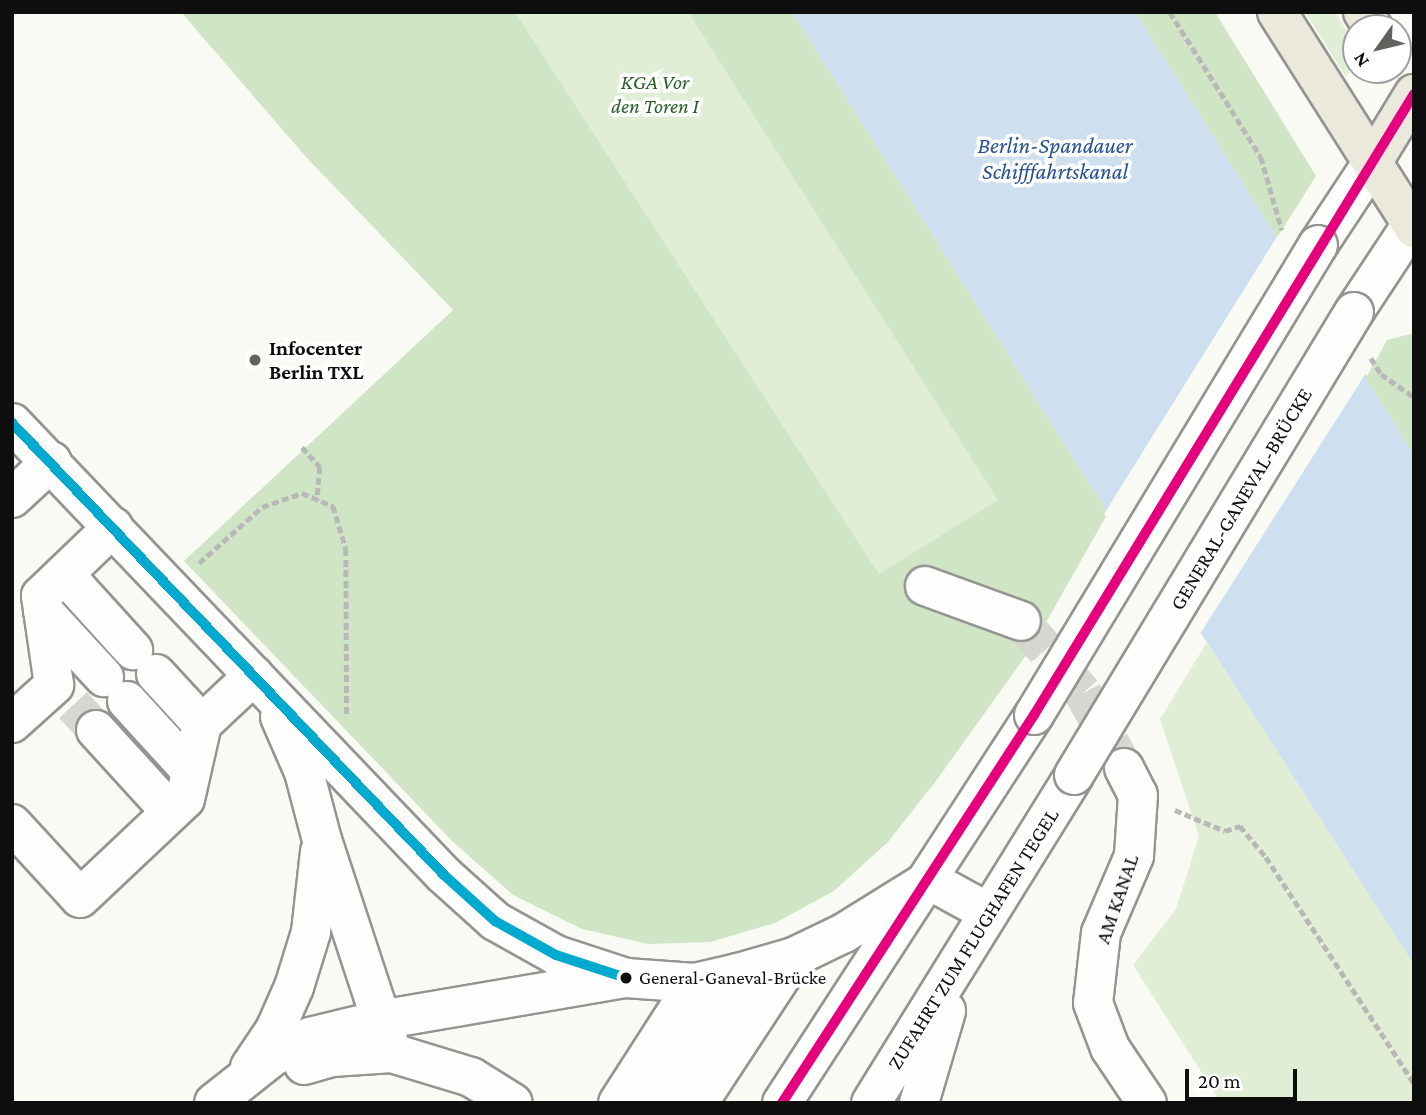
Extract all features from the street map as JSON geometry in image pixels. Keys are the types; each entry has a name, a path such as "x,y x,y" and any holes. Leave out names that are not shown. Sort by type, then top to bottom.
{"main road":[{"path":"1277,12 1413,224"},
{"path":"1372,163 1414,93"}],"street":[{"path":"782,1103 1034,715 1302,240 1372,163"},
{"name":"GENERAL-GANEVAL-BRÜCKE","path":"1074,775 1354,312 1413,224"},
{"path":"12,423 52,461 444,875 495,921 556,955 626,978 695,983 794,957 844,933 929,880"},
{"path":"12,498 52,461"},
{"path":"113,527 41,596 43,611 74,707 171,812"},
{"path":"64,574 202,724"},
{"path":"925,586 1021,621"},
{"path":"43,611 191,771"},
{"path":"12,824 80,898 185,799 202,724 261,683"},
{"path":"261,683 304,772 322,840 386,1036 471,1077 513,1103"},
{"path":"12,723 74,707"},
{"name":"ZUFAHRT ZUM FLUGHAFEN TEGEL","path":"871,1103 1074,775"},
{"name":"AM KANAL","path":"1131,781 1134,856 1101,933 1093,1003 1110,1048 1147,1103"},
{"path":"226,1093 275,1030 294,987 311,932 322,840"},
{"path":"919,1103 941,1025 985,920 929,880"},
{"path":"698,1103 794,957"},
{"path":"656,1103 738,973"},
{"path":"226,1093 386,1036 626,978"},
{"path":"618,1103 695,983"}],"path":[{"path":"1170,12 1261,157 1277,223 1302,240"},
{"path":"1366,352 1381,374 1414,397"},
{"path":"302,447 320,467 317,499"},
{"path":"172,588 262,507 302,494 332,506 346,549 348,774"},
{"path":"1131,781 1225,831 1240,826 1266,857 1414,1083"}],"green space":[{"path":"181,12 515,12 879,574 998,500 688,12 792,12 1108,513 1032,647 936,781 888,842 834,891 775,923 710,942 648,944 582,929 513,895 452,841 184,561 453,310 305,156"},
{"name":"KGA Vor den Toren I","path":"515,12 688,12 999,501 879,574"},
{"path":"1135,12 1215,12 1316,176 1278,236 1367,376 1387,340 1414,333 1414,456"},
{"path":"1305,12 1335,12 1342,23 1342,71"},
{"path":"1207,642 1414,965 1414,1103 1221,1103 1133,965 1176,909 1199,836 1160,719"}],"water":[{"name":"Berlin-Spandauer Schifffahrtskanal","path":"792,12 1135,12 1414,455 1414,965 1207,642 1108,513"}],"pier":[{"path":"1278,235 1366,373 1198,637 1104,514"}],"tunnel":[{"path":"1021,621 1083,693 1124,768"},
{"path":"73,705 96,730"}],"transit line":[{"path":"782,1103 1034,715 1414,94"},
{"path":"12,423 444,875 495,921 556,955 626,978"}],"place":[{"name":"Infocenter Berlin TXL","path":"255,360"},
{"name":"General-Ganeval-Brücke","path":"626,978"}]}
